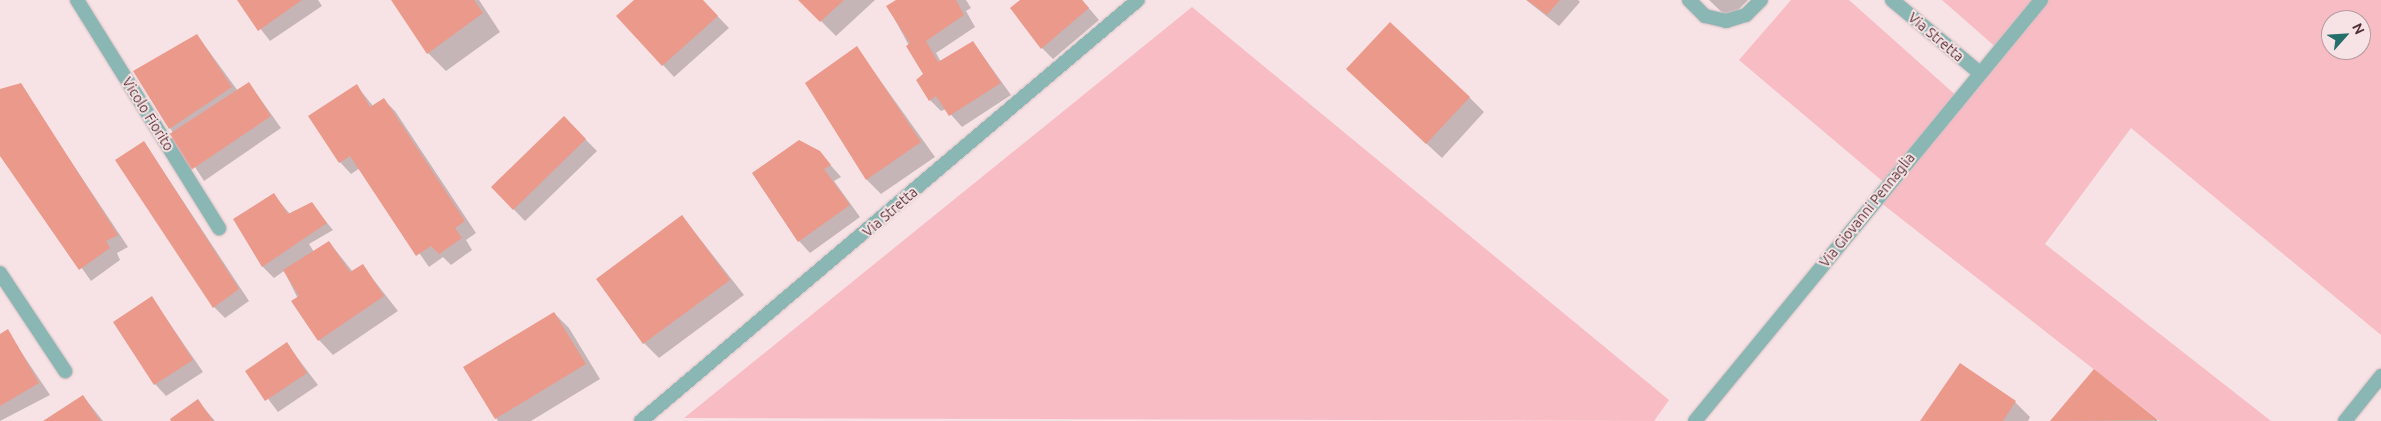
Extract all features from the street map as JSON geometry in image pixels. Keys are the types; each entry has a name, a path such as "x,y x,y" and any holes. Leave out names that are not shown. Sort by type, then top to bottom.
{"street":[{"name":"Vicolo Fiorito","path":"77,0 219,228"},
{"name":"Via Stretta","path":"641,421 754,330 1138,0"},
{"path":"1689,0 1705,16 1726,21 1746,15 1761,0"},
{"name":"Via Stretta","path":"1892,0 1980,73"},
{"name":"Via Giovanni Pennaglia","path":"1695,421 2040,0"},
{"path":"0,273 65,371"},
{"path":"2344,421 2381,376"}],"shaded area":[{"path":"1791,0 1849,0 1959,98 1999,50 1942,0 2381,0 2381,335 2131,128 2045,244 2271,421 2160,421 1876,199 1887,185 1739,60"},
{"path":"1192,7 1669,400 1654,421 684,418"}],"building":[{"path":"237,0 302,0 258,31"},
{"path":"391,0 474,0 483,13 427,54"},
{"path":"634,0 703,0 718,16 662,66 616,16"},
{"path":"798,0 844,0 820,22"},
{"path":"896,0 956,0 964,15 926,41 938,62 973,41 1001,83 949,116 936,96 929,101 916,80 923,74 906,46 910,43 886,6"},
{"path":"1020,0 1082,0 1089,8 1041,49 1010,8"},
{"path":"1527,0 1560,0 1547,15"},
{"path":"1390,22 1470,97 1426,144 1346,69"},
{"path":"197,34 232,87 169,129 133,71"},
{"path":"857,46 921,142 866,180 805,83"},
{"path":"249,82 271,116 191,170 168,135"},
{"path":"21,83 118,235 106,241 110,248 79,270 0,156 0,89"},
{"path":"357,84 370,107 384,98 465,221 455,228 462,238 439,254 431,246 416,256 350,156 339,163 308,116"},
{"path":"564,116 586,139 513,210 491,187"},
{"path":"799,140 820,151 831,165 824,169 850,205 798,242 752,173"},
{"path":"144,141 239,289 213,308 115,160"},
{"path":"274,193 288,214 312,202 327,223 262,267 233,219"},
{"path":"682,215 730,280 643,344 596,279"},
{"path":"329,241 350,272 363,264 384,296 318,341 291,301 299,296 283,270"},
{"path":"152,296 193,360 154,385 113,322"},
{"path":"554,312 586,364 495,419 463,367"},
{"path":"8,329 39,383 0,406 0,334"},
{"path":"287,342 307,373 265,401 245,371"},
{"path":"1960,363 2016,401 2003,421 1920,421"},
{"path":"2094,369 2158,420 2050,421"},
{"path":"83,395 100,421 43,421"},
{"path":"198,399 213,421 171,421 170,419"}]}
